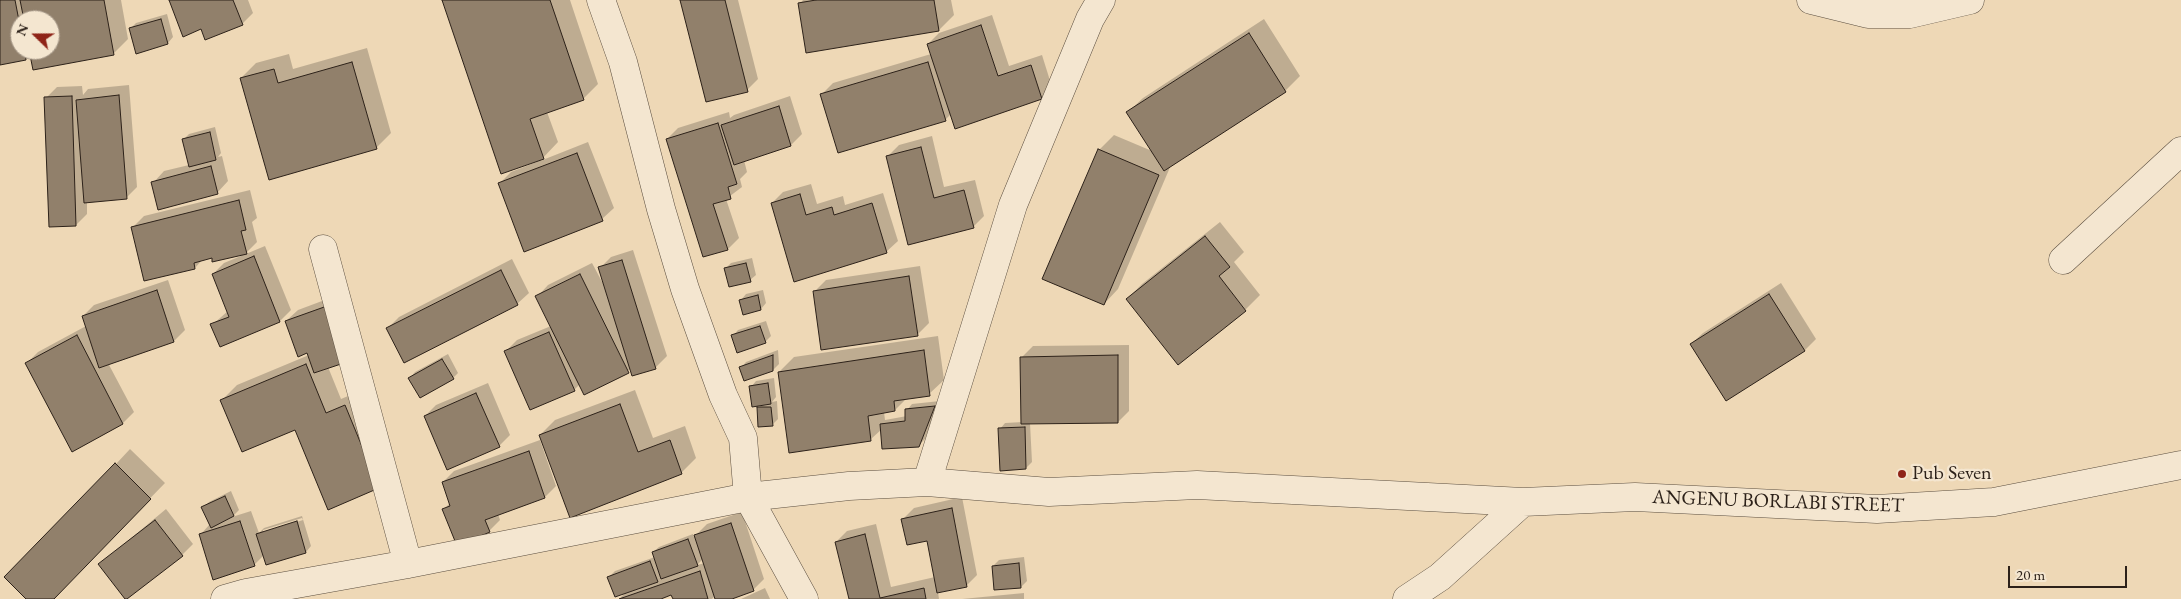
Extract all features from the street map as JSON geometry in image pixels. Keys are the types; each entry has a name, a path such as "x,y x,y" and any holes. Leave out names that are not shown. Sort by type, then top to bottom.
{"street":[{"path":"602,0 623,62 661,209 685,289 723,395 742,438 748,497 804,599"},
{"path":"927,482 1013,205 1090,19 1100,0"},
{"path":"1811,0 1868,14 1910,14 1970,0"},
{"path":"2063,260 2181,152"},
{"path":"323,249 408,564"},
{"name":"ANGENU BORLABI STREET","path":"225,599 246,592 408,564 748,497 849,486 927,482 1049,492 1197,485 1523,502 1654,497 1876,509 1994,502 2181,465"},
{"path":"1407,599 1440,577 1523,502"}],"building":[{"path":"0,0 15,0 17,10 10,10 10,60 26,60 0,65"},
{"path":"20,0 104,0 114,55 33,70 31,60 60,60 60,10 22,10"},
{"path":"169,0 233,0 243,25 205,40 201,29 183,37"},
{"path":"442,0 550,0 584,100 530,119 544,159 501,174"},
{"path":"680,0 725,0 748,92 706,102"},
{"path":"816,0 934,0 939,31 806,53 798,3"},
{"path":"161,19 168,44 136,54 129,28"},
{"path":"981,25 998,76 1031,65 1042,99 955,129 927,44"},
{"path":"1249,33 1286,92 1164,171 1126,112"},
{"path":"352,62 377,149 269,180 240,78 274,69 278,83"},
{"path":"928,62 946,121 838,153 820,94"},
{"path":"119,95 127,199 84,203 76,100"},
{"path":"72,96 76,226 49,227 44,97"},
{"path":"779,106 791,146 734,165 721,125"},
{"path":"718,123 737,184 728,187 731,199 713,204 728,250 703,257 666,139"},
{"path":"210,132 216,160 189,167 182,139"},
{"path":"921,147 934,198 964,190 974,228 908,245 886,156"},
{"path":"1098,149 1159,175 1104,305 1042,279"},
{"path":"577,153 603,221 524,252 498,183"},
{"path":"211,166 218,194 158,210 151,182"},
{"path":"800,194 806,215 832,207 834,215 872,203 887,253 794,282 771,203"},
{"path":"239,200 246,230 241,231 247,254 212,262 212,258 194,263 195,269 144,281 131,227"},
{"path":"1205,236 1230,267 1219,276 1246,311 1178,365 1126,299"},
{"path":"254,256 280,322 220,347 210,324 229,317 212,274"},
{"path":"622,260 656,369 632,376 598,267"},
{"path":"746,263 751,282 729,287 724,268"},
{"path":"501,270 518,305 404,363 386,328"},
{"path":"580,274 629,373 584,395 535,296"},
{"path":"909,276 918,336 821,350 813,291"},
{"path":"157,290 174,342 99,368 82,316"},
{"path":"1769,294 1805,351 1726,401 1690,344"},
{"path":"758,295 761,310 743,315 739,300"},
{"path":"327,306 347,362 314,373 307,353 298,357 285,321"},
{"path":"760,326 766,343 737,353 731,335"},
{"path":"549,332 575,391 530,410 504,351"},
{"path":"77,335 123,424 72,452 25,363"},
{"path":"924,350 930,396 894,401 895,411 868,416 871,441 789,453 778,372"},
{"path":"773,355 773,371 744,381 739,367"},
{"path":"1118,355 1118,423 1021,424 1020,357"},
{"path":"442,359 454,379 420,398 408,378"},
{"path":"306,364 326,413 345,405 379,488 328,510 295,430 242,452 220,400"},
{"path":"768,383 771,404 752,407 749,386"},
{"path":"476,393 500,447 447,470 424,416"},
{"path":"620,404 638,452 670,440 682,474 570,518 539,435"},
{"path":"935,406 919,447 882,449 880,424 905,421 905,409"},
{"path":"757,407 771,407 773,426 758,427"},
{"path":"1025,427 1026,469 1000,471 998,428"},
{"path":"529,451 545,498 485,520 490,532 457,546 442,509 450,506 442,482"},
{"path":"115,463 151,499 54,599 26,599 4,577"},
{"path":"225,496 234,516 211,528 201,507"},
{"path":"952,508 967,587 937,593 927,541 907,545 901,519"},
{"path":"155,520 183,556 125,599 98,564"},
{"path":"240,521 255,566 213,580 199,534"},
{"path":"297,521 306,553 266,565 256,534"},
{"path":"731,523 754,591 732,599 715,599 694,535"},
{"path":"865,534 880,598 924,588 926,599 849,599 835,542"},
{"path":"688,539 698,566 661,579 652,552"},
{"path":"650,561 658,582 615,597 607,577"},
{"path":"1019,563 1021,588 994,590 992,566"},
{"path":"700,571 708,599 673,599 671,595 661,599 619,599"}],"place":[{"name":"Pub Seven","path":"1902,474"}]}
